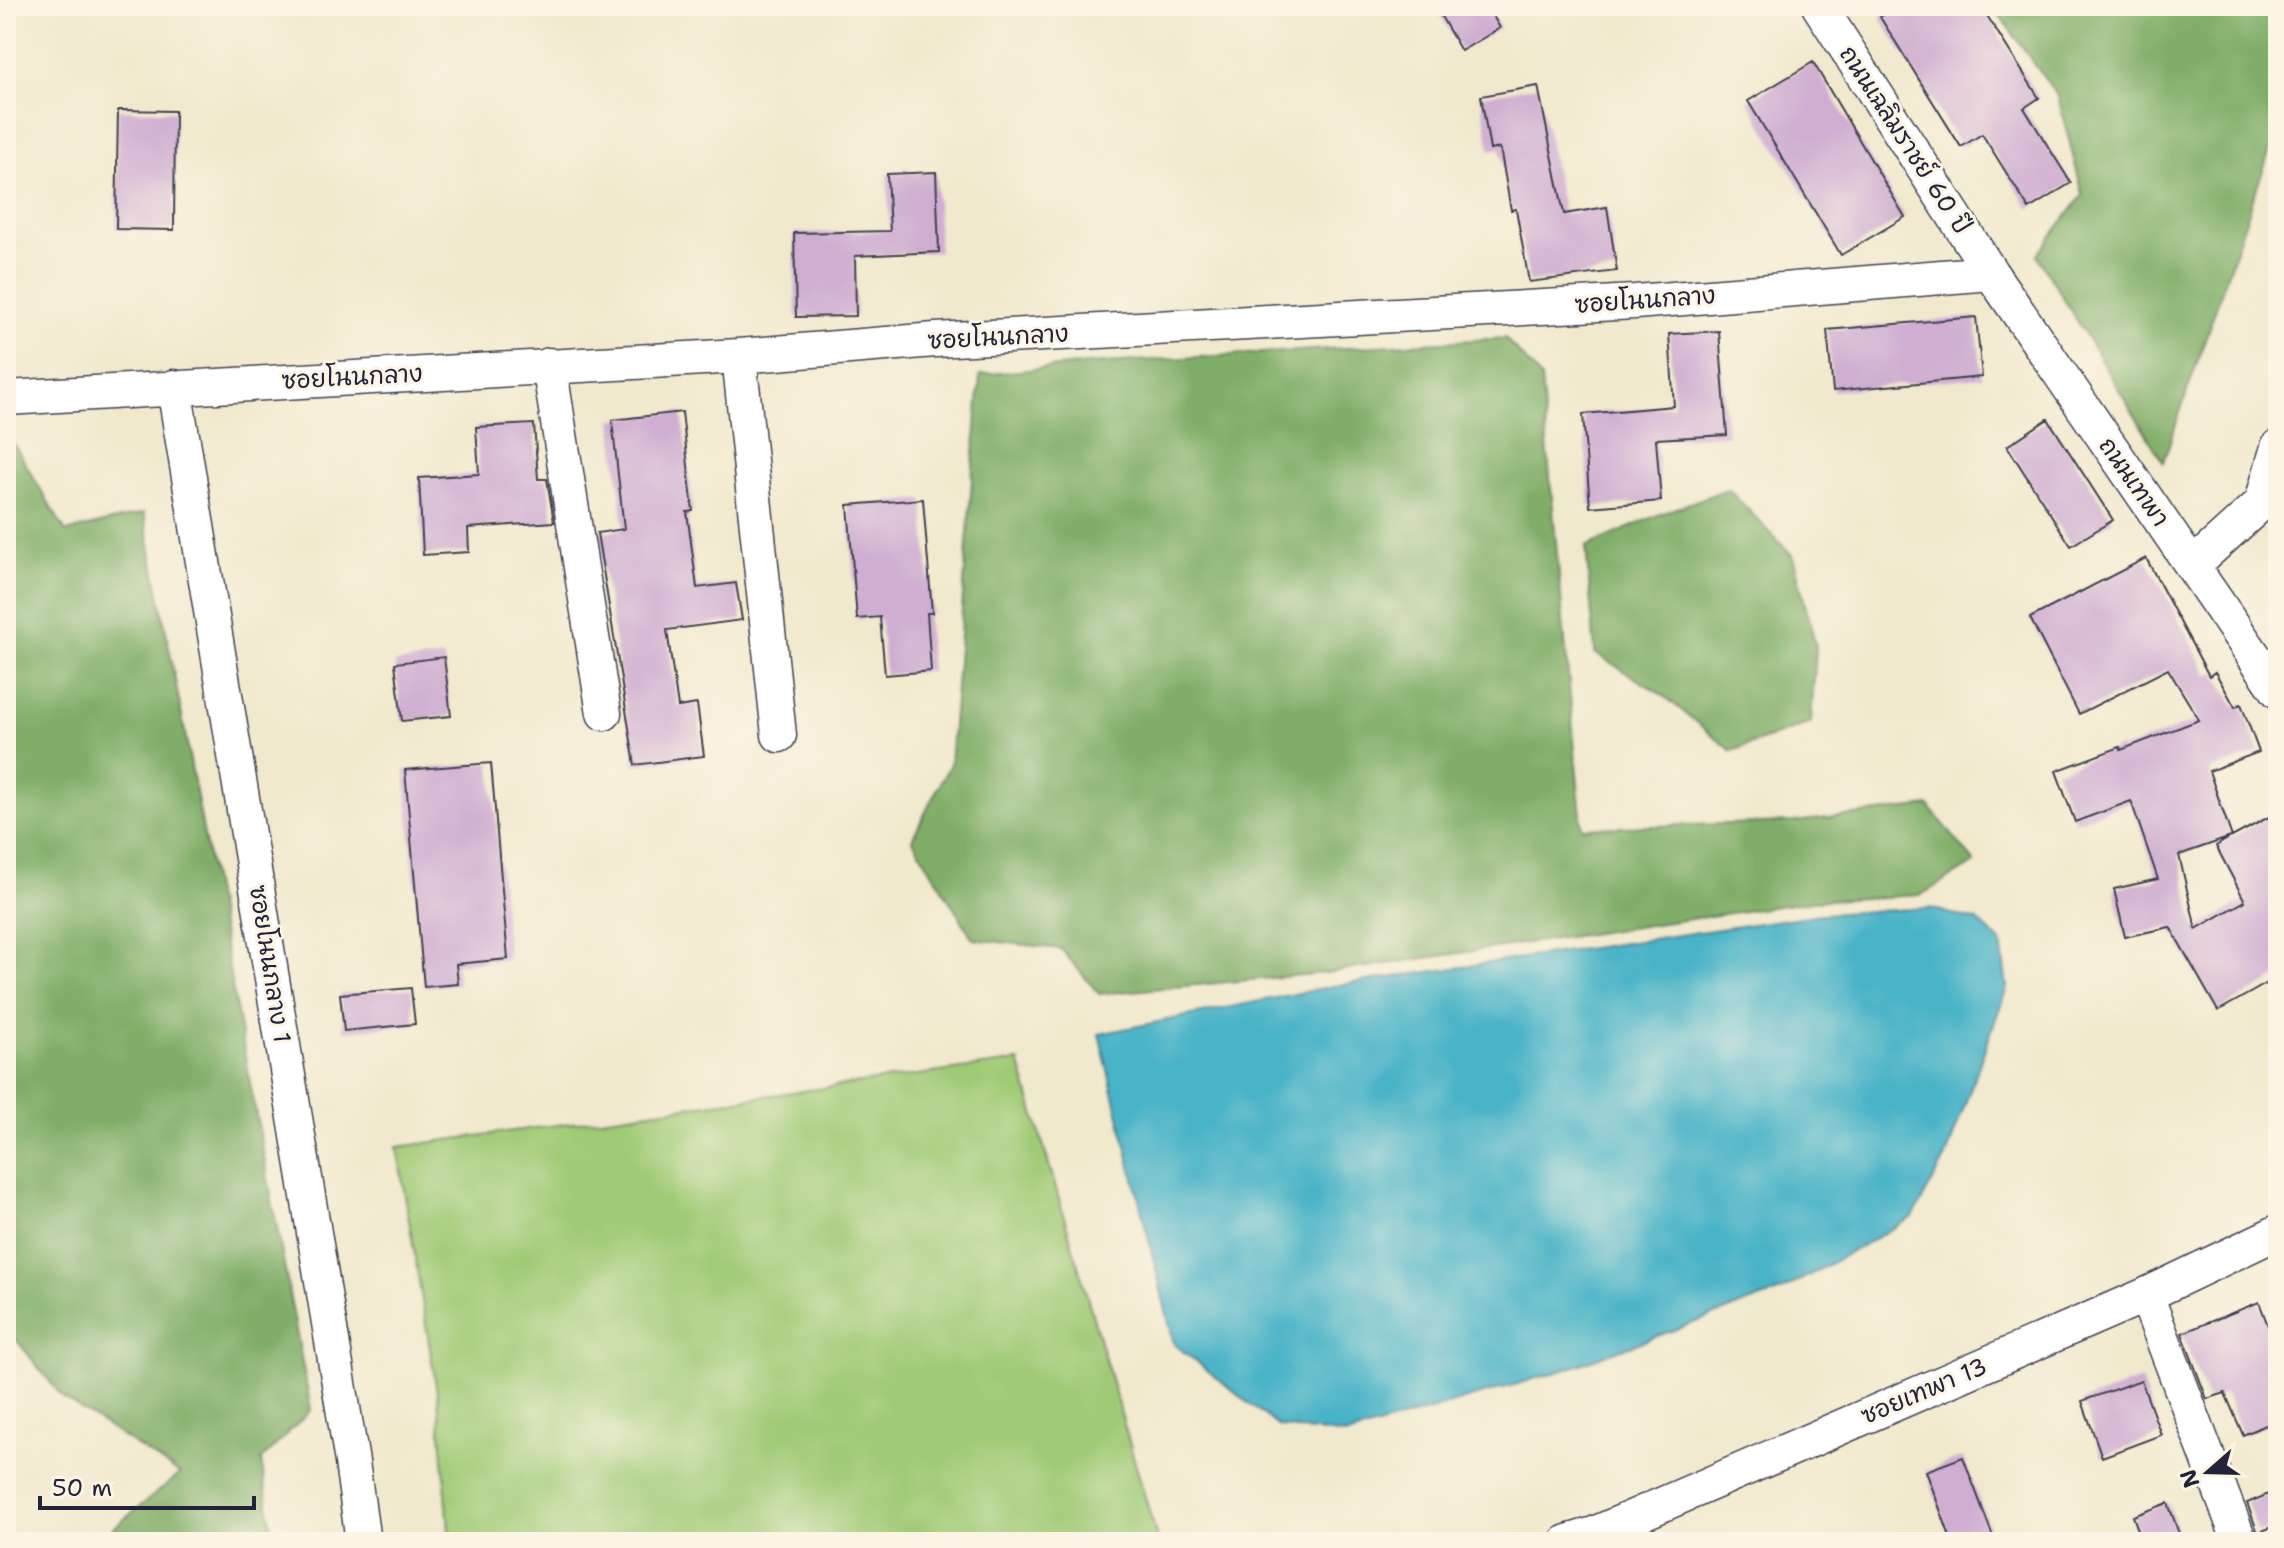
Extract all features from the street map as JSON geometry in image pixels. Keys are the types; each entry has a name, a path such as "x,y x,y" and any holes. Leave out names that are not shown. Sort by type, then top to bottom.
{"street":[{"name":"ถนนเฉลิมราชย์ 60 ปี","path":"1819,6 1991,273"},
{"name":"ซอยโนนกลาง","path":"6,398 739,356 951,339 1635,302 1991,273"},
{"name":"ถนนเทพา","path":"1991,273 2278,691"},
{"path":"739,356 779,735"},
{"path":"549,365 604,713"},
{"name":"ซอยโนนกลาง 1","path":"174,387 363,1542"},
{"path":"2192,566 2270,495 2278,447"},
{"name":"ซอยเทพา 13","path":"1586,1539 2146,1295 2278,1232"},
{"path":"2146,1295 2240,1542"}],"green space":[{"path":"1993,6 2278,6 2278,116 2275,135 2163,462 2037,255 2083,195 2058,97"},
{"path":"1505,338 1541,378 1582,828 1794,822 1929,806 1975,863 1921,895 1812,901 1325,973 1099,994 1061,949 973,939 912,839 950,764 980,375 1087,364"},
{"path":"6,431 66,532 144,513 311,1410 261,1460 274,1542 127,1542 112,1529 180,1474 63,1398 6,1327"},
{"path":"1728,489 1793,556 1816,647 1811,723 1732,751 1664,696 1595,653 1586,547 1660,514"},
{"path":"1019,1061 1158,1542 450,1542 438,1398 397,1147"}],"water":[{"path":"1930,908 1978,921 2001,942 2007,988 1945,1159 1913,1217 1781,1291 1567,1369 1347,1435 1279,1427 1174,1344 1099,1034 1333,986 1821,914"}],"building":[{"path":"1435,6 1487,6 1500,28 1461,51"},
{"path":"1897,6 1981,6 2039,98 2024,108 2071,183 2029,209 1982,134 1961,147 1880,17"},
{"path":"1813,62 1905,217 1841,255 1748,101"},
{"path":"1538,86 1564,214 1607,207 1617,271 1529,282 1516,209 1511,210 1500,148 1490,150 1481,96"},
{"path":"118,110 175,111 174,230 116,229"},
{"path":"936,172 939,252 855,256 856,316 796,317 794,233 890,231 887,174"},
{"path":"1976,317 1982,377 1833,391 1827,330"},
{"path":"1719,331 1727,435 1656,439 1661,501 1590,507 1583,414 1674,406 1669,334"},
{"path":"682,412 693,511 687,512 697,588 736,583 742,620 667,630 678,707 697,704 704,756 635,765 597,533 624,529 612,420"},
{"path":"2048,419 2113,520 2071,546 2007,446"},
{"path":"534,424 538,479 547,479 554,522 468,528 469,552 423,555 419,478 479,474 476,427"},
{"path":"923,499 932,613 927,613 931,671 885,675 880,617 857,619 848,505"},
{"path":"2146,558 2209,676 2215,672 2235,707 2241,704 2259,752 2209,771 2232,837 2278,812 2278,977 2218,1011 2170,927 2125,937 2114,889 2158,879 2131,801 2075,822 2056,771 2199,720 2168,669 2079,714 2030,618","holes":["2231,837 2216,846 2245,901 2196,929 2179,855"]},
{"path":"444,657 451,716 402,721 395,663"},
{"path":"491,763 508,959 456,964 458,984 424,987 405,770"},
{"path":"411,988 415,1024 344,1031 340,994"},
{"path":"2259,1302 2278,1352 2278,1420 2243,1435 2225,1393 2207,1399 2182,1333"},
{"path":"2141,1380 2161,1435 2102,1457 2082,1401"},
{"path":"1963,1457 1995,1542 1952,1542 1926,1471"},
{"path":"2278,1490 2278,1524 2258,1533 2247,1503"},
{"path":"2168,1503 2182,1542 2142,1542 2133,1516"}]}
